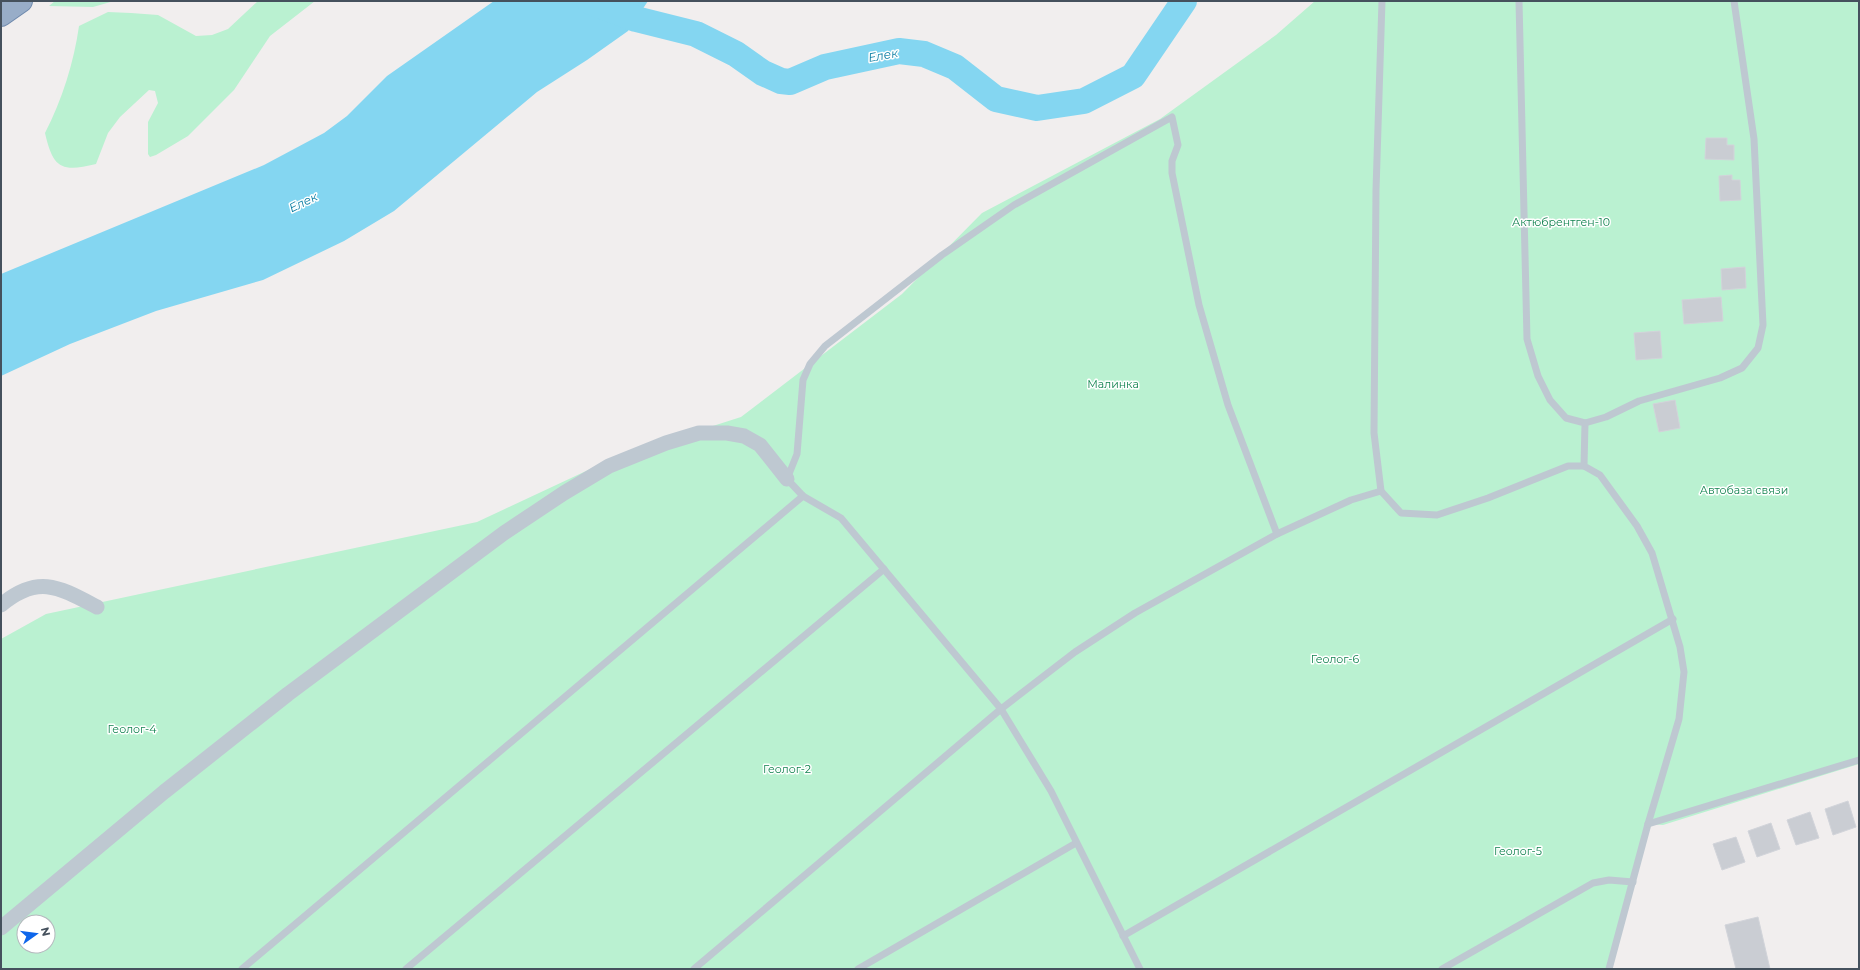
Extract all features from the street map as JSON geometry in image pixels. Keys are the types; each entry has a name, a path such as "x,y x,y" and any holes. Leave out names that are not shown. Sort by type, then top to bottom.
{"highway":[{"path":"1,16 21,1"}],"street":[{"path":"1,928 164,792 288,694 504,533 564,492 608,466 666,443 699,433 727,433 744,436 760,445 787,479"},
{"path":"1,605 13,596 30,588 51,586 72,594 97,607"}],"lane":[{"path":"1382,1 1376,190 1374,425 1381,491 1401,513 1437,514 1488,498 1568,466 1584,466 1600,475 1637,526 1652,553 1673,619 1680,647 1684,672 1679,719 1648,824 1609,969"},
{"path":"1519,1 1527,339 1538,376 1550,400 1566,418 1585,423 1606,417 1639,401 1720,378 1742,368 1758,348 1763,325 1754,140 1734,1"},
{"path":"1140,969 1051,791 1001,709 841,518 804,496 787,479 797,454 802,380 810,364 825,346 942,255 1014,205 1172,117 1178,145 1172,161 1172,173 1200,305 1228,405 1278,534"},
{"path":"1584,466 1585,423"},
{"path":"694,969 1001,709 1075,652 1135,613 1278,534 1351,500 1381,491"},
{"path":"242,969 804,496"},
{"path":"406,969 884,569"},
{"path":"1123,936 1673,619"},
{"path":"1648,824 1859,760"},
{"path":"858,969 1076,843"},
{"path":"1442,969 1593,884 1609,880 1633,882"}],"green space":[{"path":"55,1 114,1 93,7 49,6"},
{"path":"258,1 315,1 270,36 234,90 188,136 150,157 148,154 148,122 158,103 155,91 149,90 120,117 108,133 96,164 74,168 60,165 55,160 51,153 45,133 57,107 66,81 74,53 79,26 108,12 131,13 158,15 196,36 212,35 228,29"},
{"path":"1315,1 1859,1 1859,764 1663,825 1648,824 1610,969 1,969 1,639 46,614 477,522 616,457 741,417 902,294 982,213 1160,119 1276,35"}],"water":[{"path":"494,1 648,1 628,31 587,60 537,92 394,211 344,241 263,280 156,311 70,344 1,376 1,274 264,165 324,133 347,116 387,76"}],"building":[{"path":"1706,138 1727,138 1727,145 1734,145 1734,160 1705,159"},
{"path":"1732,175 1732,180 1740,180 1741,200 1720,201 1719,176"},
{"path":"1745,267 1746,288 1722,290 1721,269"},
{"path":"1721,297 1723,321 1684,324 1682,300"},
{"path":"1660,331 1662,358 1636,360 1634,333"},
{"path":"1675,400 1680,428 1659,432 1653,404"},
{"path":"1848,801 1856,827 1833,835 1825,809"},
{"path":"1810,812 1819,838 1796,845 1787,820"},
{"path":"1771,823 1780,849 1757,857 1748,831"},
{"path":"1736,837 1745,862 1722,870 1713,844"},
{"path":"1758,917 1770,969 1736,969 1725,925"}],"waterway":[{"name":"Елек","path":"589,1 636,19 696,34 736,54 763,73 781,81 790,82 825,67 899,51 924,54 955,67 996,99 1037,108 1084,101 1133,76 1184,1"}],"park label":[{"name":"Актюбрентген-10","path":"1561,222"},
{"name":"Малинка","path":"1113,384"},
{"name":"Автобаза связи","path":"1744,490"},
{"name":"Геолог-6","path":"1335,659"},
{"name":"Геолог-4","path":"132,729"},
{"name":"Геолог-2","path":"787,769"},
{"name":"Геолог-5","path":"1518,851"}]}
